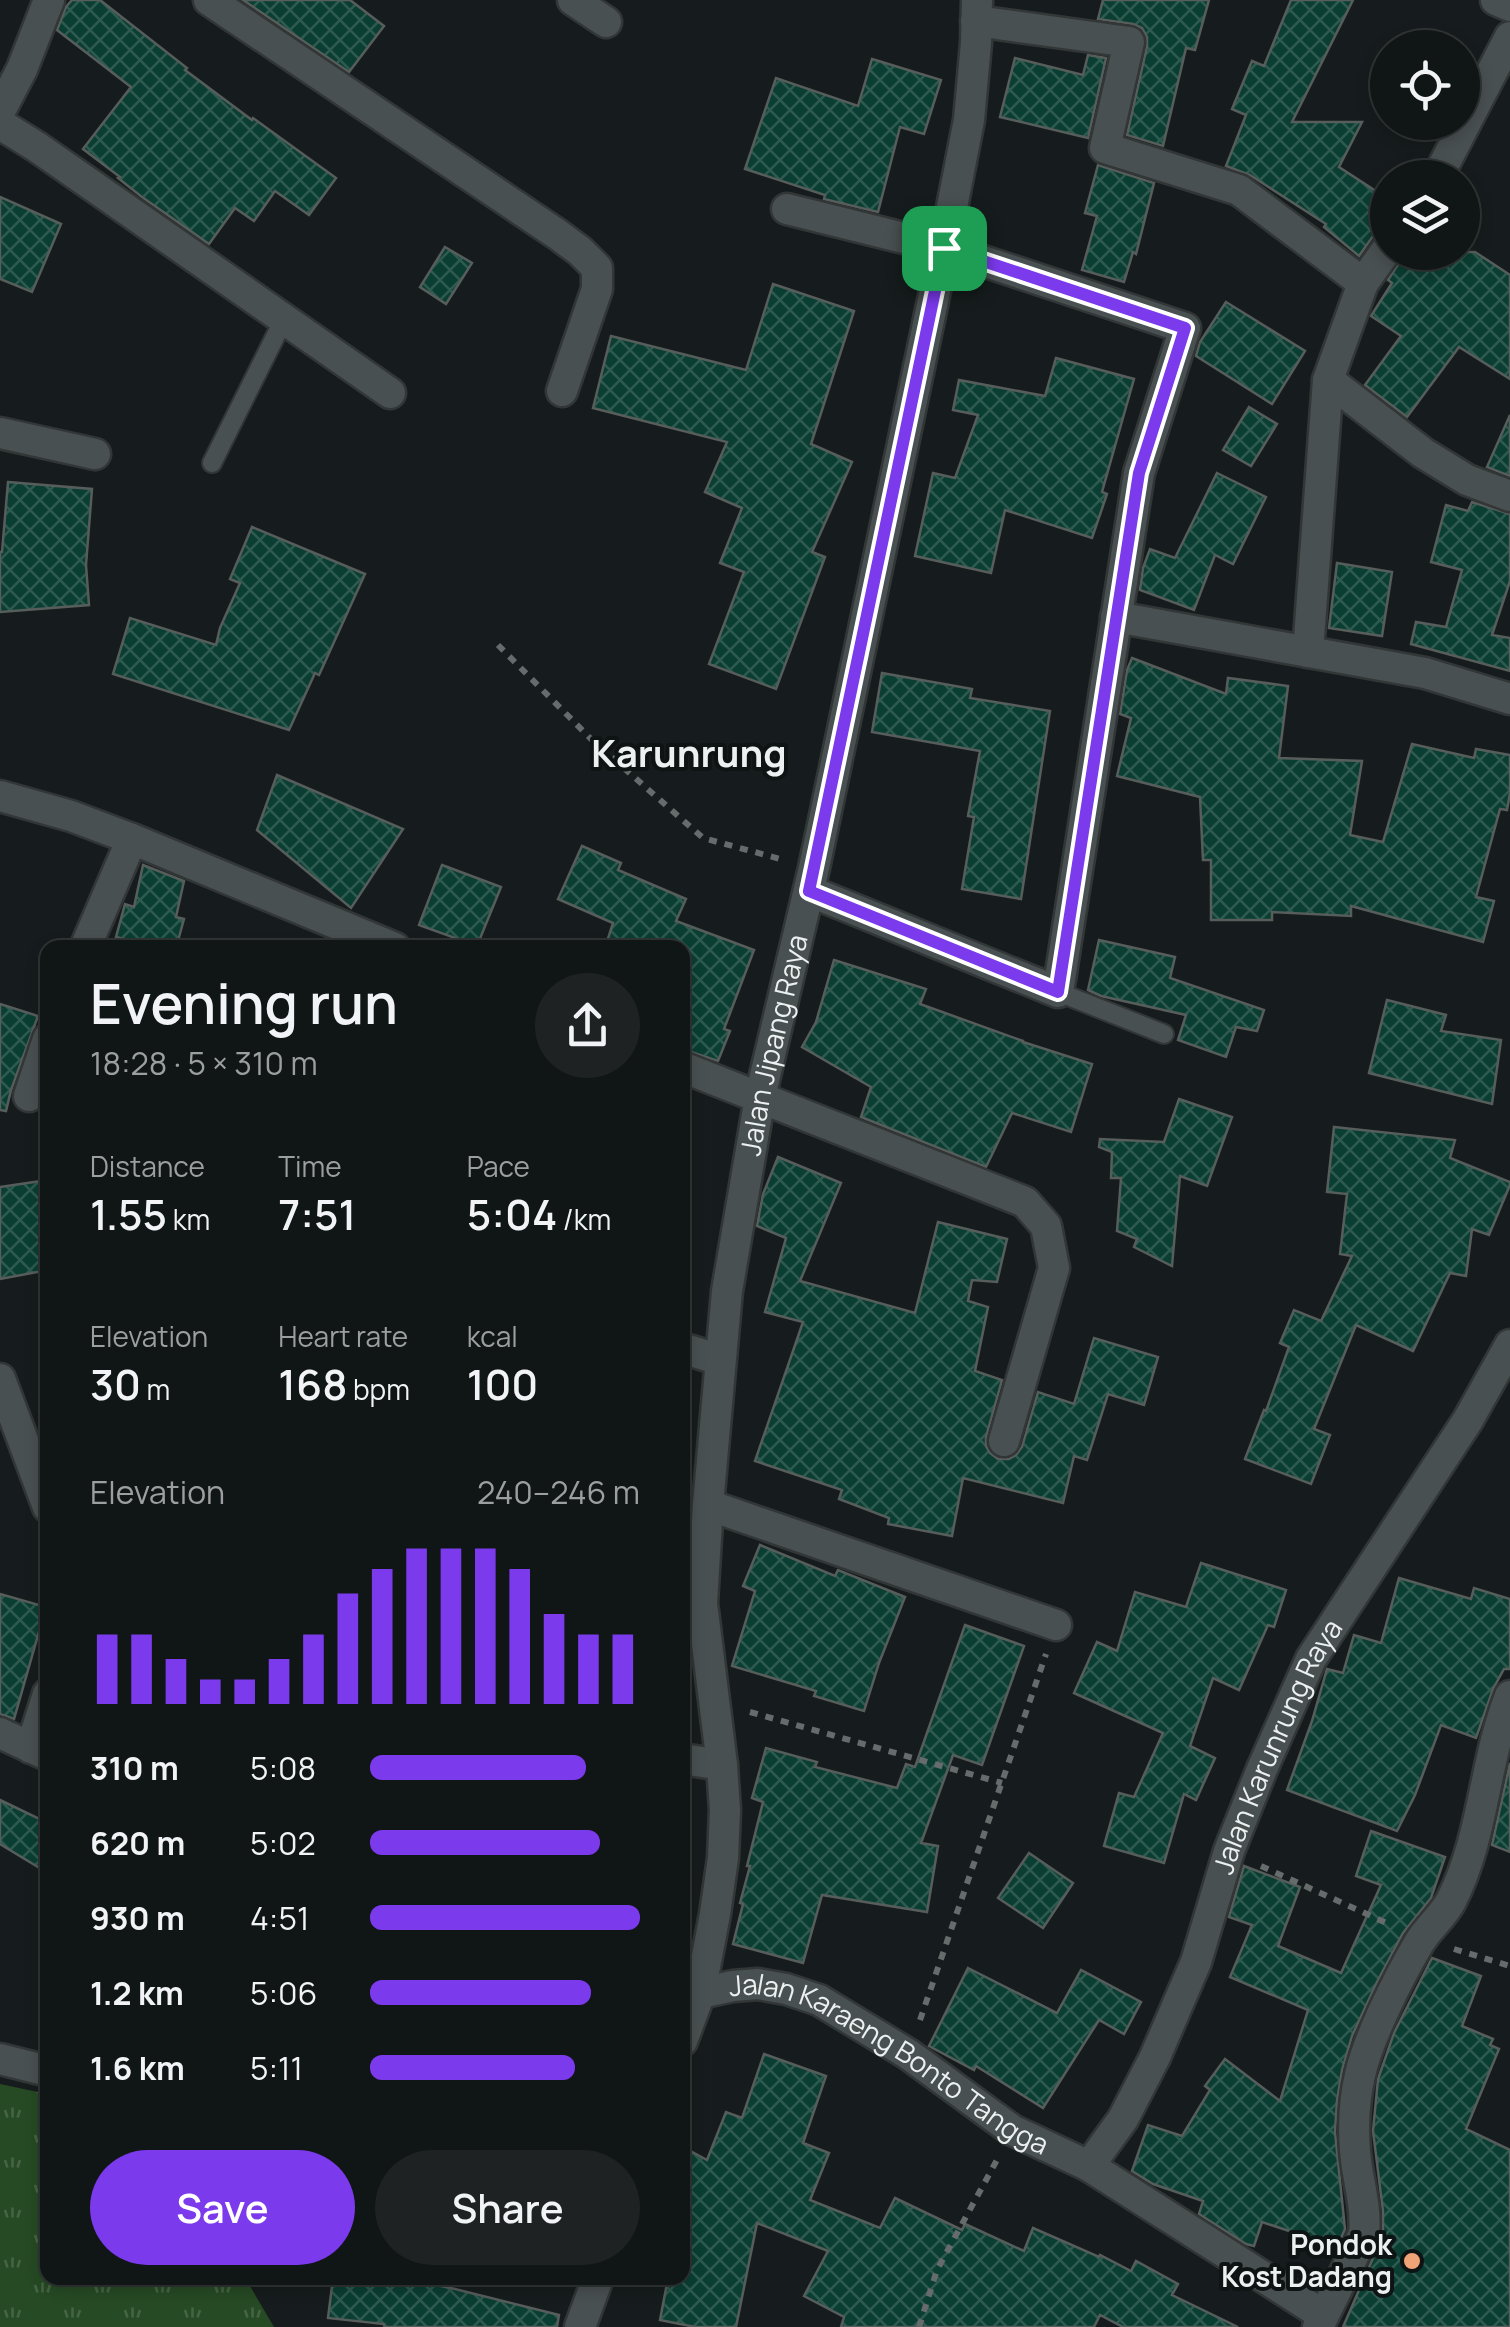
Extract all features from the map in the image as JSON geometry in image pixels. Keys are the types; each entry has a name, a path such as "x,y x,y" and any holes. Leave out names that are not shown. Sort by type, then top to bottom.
{"street":[{"path":"0,111 22,69 49,0"},
{"path":"209,0 557,234 597,268 597,289 562,391"},
{"path":"572,0 606,22"},
{"path":"1496,0 1510,6"},
{"path":"977,10 1129,42 1106,148 1239,190 1363,283"},
{"name":"Jalan Jipang Raya","path":"691,1994 715,1914 723,1858 722,1765 702,1603 726,1291 760,1096 811,880 944,248 968,120 977,10"},
{"path":"1446,160 1510,37"},
{"path":"0,124 390,393"},
{"path":"786,209 944,248 1185,328 1139,473 1058,992 811,880"},
{"path":"1308,652 1328,380 1363,283 1372,270"},
{"path":"1328,380 1423,452 1467,480 1510,496"},
{"path":"0,433 95,454"},
{"path":"1116,617 1424,673 1510,699"},
{"path":"0,796 132,839 376,940"},
{"path":"88,940 132,839"},
{"path":"29,1096 40,1063"},
{"path":"690,1069 1026,1202 1046,1226 1054,1268 1004,1441"},
{"name":"Jalan Karunrung Raya","path":"1089,2166 1123,2119 1162,2041 1196,1962 1228,1851 1311,1660 1458,1436 1510,1345"},
{"path":"690,1351 720,1360"},
{"path":"0,1379 40,1486"},
{"path":"708,1504 1056,1625"},
{"path":"1320,2321 1364,2234 1355,2153 1354,2108 1360,2072 1399,1980 1422,1939 1450,1902 1470,1856 1510,1696"},
{"path":"0,1733 39,1751"},
{"path":"690,1760 722,1765"},
{"name":"Jalan Karaeng Bonto Tangga","path":"691,1994 758,1984 819,2000 908,2054 1012,2130 1089,2166 1320,2321"},
{"path":"0,2059 40,2069"},
{"path":"580,2327 595,2285"}],"lane":[{"path":"212,464 284,319"},
{"path":"1058,992 1164,1034"}],"path":[{"path":"498,644 590,738 702,838 811,880"},
{"path":"908,2054 1056,1625"},
{"path":"715,1702 1002,1782"},
{"path":"1228,1851 1422,1939 1510,1966"},
{"path":"919,2327 937,2270 1012,2130"}],"green space":[{"path":"0,2084 40,2093 40,2285 249,2285 274,2327 0,2327"}],"building":[{"path":"72,0 100,0 185,70 336,178 309,215 275,191 254,221 235,208 209,244 83,149 131,87 57,30"},
{"path":"243,0 350,0 384,26 349,72"},
{"path":"1103,0 1209,0 1195,50 1186,48 1163,146 1127,135 1147,37 1142,28 1133,24 1098,19"},
{"path":"1291,0 1353,0 1292,122 1362,122 1339,167 1370,187 1370,240 1359,256 1324,227 1326,224 1250,175 1226,166 1246,115 1232,109 1252,61 1264,66"},
{"path":"1088,55 1106,58 1088,138 1000,117 1015,58 1083,75"},
{"path":"872,59 941,80 924,134 900,127 878,212 824,199 825,195 745,169 776,78 858,106"},
{"path":"1098,165 1154,183 1136,254 1133,252 1124,282 1082,270 1097,216 1085,213"},
{"path":"0,197 61,224 32,292 0,279"},
{"path":"445,247 472,263 446,304 420,287"},
{"path":"1480,255 1510,275 1510,379 1459,347 1407,417 1365,385 1401,336 1371,316 1392,283 1388,280 1394,270 1480,270"},
{"path":"773,284 854,311 811,444 852,462 812,552 825,557 776,689 709,664 744,572 720,563 742,508 705,492 727,442 593,408 611,336 746,370"},
{"path":"1226,302 1305,351 1272,404 1196,356 1200,342"},
{"path":"1056,358 1134,379 1102,492 1107,494 1092,538 1005,510 991,573 915,556 933,473 955,478 978,415 953,410 959,380 1045,396"},
{"path":"1249,407 1277,424 1251,466 1223,450"},
{"path":"1510,415 1510,476 1487,467"},
{"path":"1217,473 1266,497 1233,564 1215,555 1194,610 1140,590 1150,549 1175,558"},
{"path":"8,482 92,489 86,565 89,605 0,612 0,552"},
{"path":"1472,502 1510,514 1510,581 1492,635 1510,638 1510,671 1411,644 1416,622 1446,627 1462,570 1431,562 1446,505 1468,511"},
{"path":"252,527 365,574 289,730 113,674 130,618 216,645 240,583 230,579"},
{"path":"1337,563 1392,572 1382,636 1329,628"},
{"path":"1132,658 1226,694 1228,678 1288,686 1279,758 1362,761 1350,835 1383,842 1412,744 1474,758 1476,749 1510,755 1507,810 1500,809 1476,897 1494,901 1483,942 1351,906 1351,916 1272,912 1272,920 1211,920 1211,860 1203,860 1200,797 1117,776 1131,718 1120,714"},
{"path":"882,673 972,689 970,698 1050,711 1021,899 962,889 974,817 968,816 980,751 872,732"},
{"path":"277,775 403,829 351,908 257,830"},
{"path":"582,846 621,863 618,870 686,899 676,921 754,950 724,1029 730,1031 718,1061 690,1052 690,940 608,940 613,923 558,899"},
{"path":"143,865 184,881 176,917 184,919 178,940 116,937 125,904 134,907"},
{"path":"442,865 501,887 479,940 460,940 419,925"},
{"path":"1099,940 1175,957 1170,978 1264,1010 1257,1031 1236,1027 1226,1057 1178,1040 1186,1015 1088,990"},
{"path":"834,960 926,989 920,1004 1092,1064 1071,1132 1012,1113 986,1167 861,1117 871,1087 802,1047 816,1022"},
{"path":"1387,1000 1446,1015 1441,1031 1501,1040 1492,1104 1369,1073"},
{"path":"0,1004 38,1016 6,1111 0,1110"},
{"path":"1179,1099 1232,1117 1207,1186 1180,1176 1172,1266 1134,1247 1137,1239 1117,1231 1121,1178 1111,1178 1112,1152 1099,1147 1100,1139 1164,1142"},
{"path":"1334,1127 1455,1140 1450,1158 1510,1185 1489,1235 1472,1229 1466,1276 1450,1273 1413,1351 1356,1325 1314,1429 1330,1435 1311,1484 1245,1459 1289,1347 1280,1343 1294,1310 1321,1321 1352,1256 1340,1254 1347,1194 1327,1192"},
{"path":"778,1157 841,1183 800,1281 915,1313 938,1222 1007,1239 997,1282 972,1280 968,1301 988,1307 975,1371 1002,1380 986,1437 986,1446 998,1459 1009,1459 1022,1447 1038,1392 1074,1404 1094,1338 1158,1357 1144,1405 1108,1394 1087,1460 1074,1456 1063,1503 963,1478 952,1536 888,1524 889,1518 839,1499 842,1490 755,1461 803,1322 765,1312 786,1238 757,1226 763,1194"},
{"path":"40,1181 40,1272 0,1279 0,1187"},
{"path":"760,1545 835,1576 838,1570 905,1597 864,1711 814,1696 816,1691 732,1666 755,1591 743,1586"},
{"path":"1201,1563 1286,1590 1274,1627 1268,1625 1239,1690 1213,1678 1190,1746 1215,1758 1196,1800 1184,1794 1164,1863 1104,1846 1119,1793 1134,1797 1163,1733 1074,1693 1097,1642 1117,1651 1135,1592 1186,1607"},
{"path":"1399,1578 1471,1599 1474,1588 1510,1599 1510,1669 1504,1669 1493,1689 1476,1738 1441,1725 1397,1831 1287,1790 1327,1669 1343,1673 1354,1635 1381,1643"},
{"path":"0,1594 40,1605 40,1628 14,1719 0,1714"},
{"path":"965,1625 1024,1646 982,1765 953,1755 921,1843 938,1846 927,1912 822,1895 803,1963 733,1944 763,1802 752,1798 766,1748 817,1762 815,1767 897,1788 906,1764 915,1767"},
{"path":"1510,1763 1510,1852 1492,1845"},
{"path":"0,1800 40,1819 40,1868 0,1844"},
{"path":"1371,1831 1445,1857 1431,1898 1403,1933 1377,1982 1352,2036 1342,2070 1335,2132 1345,2229 1337,2247 1262,2222 1254,2246 1246,2244 1199,2214 1203,2201 1153,2184 1132,2171 1148,2125 1182,2136 1210,2090 1205,2086 1225,2059 1280,2101 1308,2010 1230,1977 1252,1925 1229,1917 1244,1866 1300,1887 1278,1946 1341,1973 1381,1885 1356,1876"},
{"path":"1029,1853 1073,1883 1043,1928 998,1898"},
{"path":"1432,1958 1481,1976 1462,2026 1493,2039 1490,2045 1499,2049 1466,2129 1510,2150 1510,2327 1343,2327 1383,2235 1373,2131 1378,2079 1394,2033"},
{"path":"968,1968 1057,2013 1081,1970 1141,2002 1124,2034 1099,2020 1043,2108 976,2066 974,2070 929,2046"},
{"path":"764,2054 826,2076 803,2143 829,2153 810,2200 880,2228 895,2198 962,2230 965,2224 1024,2251 1033,2228 1131,2271 1136,2261 1178,2284 1172,2295 1238,2327 1123,2327 1100,2315 1094,2327 841,2327 844,2317 804,2296 828,2251 757,2223 736,2327 695,2327 660,2320 667,2285 690,2285 690,2155 692,2152 707,2160 726,2112 742,2118"},
{"path":"332,2285 436,2285 559,2315 557,2327 384,2327 328,2318"}],"place":[{"name":"Pondok Kost Dadang","path":"1412,2261"}],"district":[{"name":"Karunrung","path":"689,754"}],"route":[{"path":"944,248 1185,328 1139,473 1132,508 1058,992 809,891 944,248"}]}
